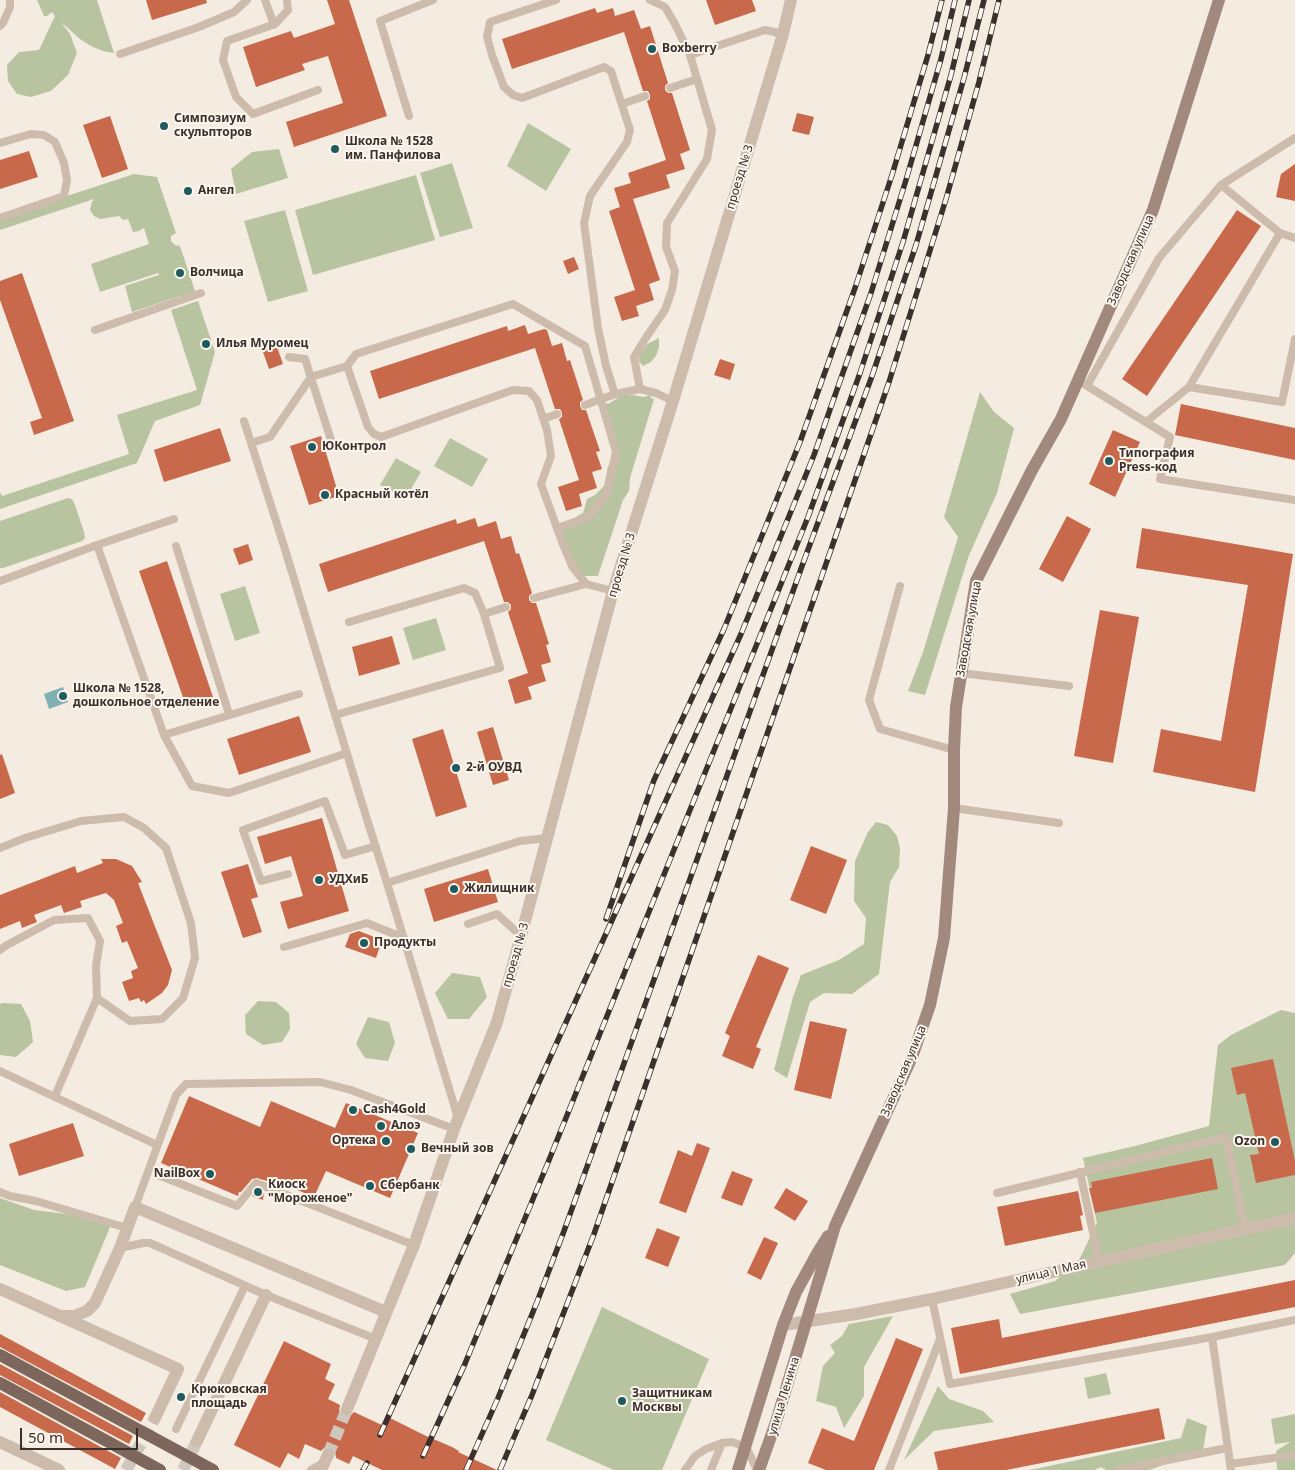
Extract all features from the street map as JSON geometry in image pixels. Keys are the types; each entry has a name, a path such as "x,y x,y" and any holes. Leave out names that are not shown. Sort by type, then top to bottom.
{"main road":[{"name":"Заводская улица","path":"807,1321 835,1226 912,1057 930,1005 944,938 954,808 956,707 976,581 1030,475 1082,383 1153,210 1219,0"},
{"name":"Заводская улица","path":"783,1325 796,1292 835,1226"},
{"name":"улица Ленина","path":"758,1470 776,1422 807,1321"},
{"name":"улица Ленина","path":"738,1470 783,1325"},
{"path":"0,1356 213,1470"},
{"path":"0,1383 160,1470"}],"street":[{"name":"проезд № 3","path":"347,1409 414,1245 456,1124 497,1022 613,591 673,400 783,34 791,0"},
{"path":"59,1316 74,1316 87,1311 95,1303 120,1248 135,1207 386,1312"},
{"name":"улица 1 Мая","path":"783,1325 856,1314 932,1299 1295,1218"},
{"path":"0,1289 178,1369 155,1418"},
{"path":"197,1441 266,1295"},
{"path":"0,1442 59,1470"}],"lane":[{"path":"0,26 10,7 10,0"},
{"path":"120,54 199,27 234,12 247,0"},
{"path":"265,0 274,25"},
{"path":"287,0 288,10 274,25 227,41 223,60 236,96 253,114 318,90"},
{"path":"409,116 380,21 433,0"},
{"path":"640,389 634,357 664,310 672,290 675,271 666,247 667,223 707,159 712,130 690,55 665,7 650,0"},
{"path":"550,1 490,22 487,37 504,87 513,95 522,98 604,67 611,71 630,130 627,142 590,196 584,223 598,328 606,366 615,394"},
{"path":"690,55 765,30 783,34"},
{"path":"670,88 697,79"},
{"path":"622,104 645,96"},
{"path":"0,143 31,134 44,135 55,142 64,163 67,180 64,196 0,218"},
{"path":"1295,138 1221,185 1159,258 1082,383 1170,437 1160,479 1295,500"},
{"path":"1221,185 1280,233 1295,238"},
{"path":"1146,422 1189,387 1280,233"},
{"path":"94,330 201,293"},
{"path":"251,443 270,437 311,377 348,366 356,354 513,304 585,346 616,452 607,493 589,516 557,528"},
{"path":"1189,387 1282,402 1295,339"},
{"path":"289,357 306,358 332,440"},
{"path":"348,366 368,427 374,434 381,437 513,390 529,390 537,400 547,430 550,456 541,484 572,566 586,584"},
{"path":"585,405 615,394 640,389 673,400"},
{"path":"543,418 557,414"},
{"path":"244,422 404,938 456,1124"},
{"path":"0,581 97,545 174,520"},
{"path":"97,545 164,734 192,786 229,793 347,753"},
{"path":"176,546 229,714"},
{"path":"534,598 586,584 613,591"},
{"path":"900,586 868,700 880,729 954,750"},
{"path":"335,715 500,668 476,593 464,588 350,622"},
{"path":"484,614 506,607"},
{"path":"961,673 1069,686"},
{"path":"164,734 299,694"},
{"path":"288,874 261,881 243,830 325,801 345,855 376,846"},
{"path":"954,808 1059,823"},
{"path":"0,848 25,838 81,822 124,817 144,828 166,848 191,923 195,958 183,998 162,1019 130,1021 97,998"},
{"path":"387,883 520,841 547,838"},
{"path":"468,924 497,914 521,936"},
{"path":"0,950 54,920 88,918 100,941 96,966 97,998 55,1096"},
{"path":"284,947 367,922 404,938"},
{"path":"0,1071 158,1145"},
{"path":"135,1207 176,1095 186,1084 240,1085 320,1082 351,1090 456,1124"},
{"path":"997,1193 1226,1138 1245,1229"},
{"path":"1080,1172 1099,1261"},
{"path":"158,1175 237,1206 256,1183 414,1245"},
{"path":"0,1192 127,1228"},
{"path":"120,1248 150,1243 266,1295 376,1339"},
{"path":"176,1429 245,1286"},
{"path":"932,1299 950,1384 1212,1337 1295,1320"},
{"path":"1212,1337 1231,1467 1295,1455"},
{"path":"888,1470 940,1339"},
{"path":"685,1470 695,1456 706,1449 722,1443 732,1442 746,1447 758,1470"},
{"path":"712,1470 722,1443"},
{"path":"1119,1470 1227,1448"},
{"path":"311,1470 325,1462"}],"green space":[{"path":"37,0 97,0 114,53 91,46 61,22 70,34 77,53 68,75 51,91 31,97 17,94 8,81 7,65 19,52 39,50 55,16 52,12 44,16"},
{"path":"528,123 571,149 546,191 507,166"},
{"path":"279,149 288,178 236,194 231,169 252,152"},
{"path":"452,163 473,228 440,237 420,173"},
{"path":"134,174 157,177 176,233 171,236 171,241 175,245 180,246 195,291 132,312 125,286 159,275 158,273 100,292 91,264 149,244 144,228 133,232 128,219 123,220 119,216 100,219 94,216 90,210 94,199 0,230 0,218"},
{"path":"416,175 435,240 313,275 295,210"},
{"path":"285,210 308,291 268,302 244,221"},
{"path":"198,301 215,352 200,405 155,421 137,463 0,509 0,492 2,496 129,454 117,415 197,390 171,310"},
{"path":"659,338 656,356 651,362 643,366 639,361 639,354 647,344"},
{"path":"628,391 629,396 644,397 650,395 654,399 630,478 629,491 623,500 598,576 580,576 557,528 576,521 577,516 583,513 587,499 595,495 604,486 608,466 614,464 616,452 602,405 610,403"},
{"path":"980,392 994,412 1014,428 997,493 968,558 925,695 908,691 923,652 958,537 944,517"},
{"path":"450,438 488,459 472,487 434,466"},
{"path":"396,458 421,472 405,499 380,485"},
{"path":"68,498 72,499 75,505 85,538 82,541 0,568 0,521"},
{"path":"245,586 260,633 235,641 220,594"},
{"path":"436,618 446,650 413,660 403,628"},
{"path":"876,822 888,825 897,836 900,848 899,867 890,882 879,974 852,994 824,993 810,1002 787,1078 774,1070 793,997 801,975 839,960 864,944 866,918 854,901 855,861 868,832"},
{"path":"452,973 480,977 487,997 469,1019 448,1019 435,993"},
{"path":"258,1001 276,1002 289,1013 290,1029 282,1042 263,1045 246,1034 245,1015"},
{"path":"0,1004 21,1004 30,1021 33,1042 16,1057 0,1055"},
{"path":"1281,1010 1295,1013 1295,1253 1285,1265 1020,1314 1010,1294 1055,1281 1079,1260 1097,1223 1083,1158 1209,1126 1218,1045 1231,1035"},
{"path":"368,1017 389,1022 395,1043 388,1061 365,1058 356,1044"},
{"path":"0,1198 34,1210 113,1220 85,1287 66,1291 0,1265"},
{"path":"602,1307 709,1359 662,1470 614,1470 546,1440"},
{"path":"893,1316 864,1367 864,1396 844,1428 836,1407 816,1401 823,1366 835,1353 830,1345 842,1336 849,1324"},
{"path":"1106,1373 1111,1394 1088,1399 1084,1378"},
{"path":"938,1386 949,1399 983,1411 994,1422 934,1431 904,1460"},
{"path":"1295,1414 1295,1470 1277,1470 1276,1451 1290,1442 1275,1444 1271,1419"},
{"path":"1187,1418 1207,1426 1203,1451 1149,1470 1106,1470 1101,1467 1094,1470 1030,1470 1181,1438"}],"water":[{"path":"63,687 68,702 49,709 44,694"}],"building":[{"path":"146,0 206,0 207,3 152,20"},
{"path":"327,0 349,0 387,116 294,147 286,122 343,103 328,56 302,64 305,70 256,87 243,47 291,31 294,38 335,24"},
{"path":"706,0 752,0 756,11 715,25"},
{"path":"595,8 597,13 613,8 615,16 634,10 641,29 650,26 668,83 665,86 665,90 668,93 672,93 690,150 680,154 685,169 666,175 670,188 633,199 660,280 649,284 654,300 636,306 639,316 622,321 614,297 635,290 609,211 620,207 614,188 631,183 628,173 666,160 647,101 650,99 650,95 648,91 643,91 624,32 512,69 502,39"},
{"path":"797,113 814,117 809,135 792,131"},
{"path":"110,116 128,169 102,178 83,125"},
{"path":"29,151 38,177 0,189 0,160"},
{"path":"1295,164 1295,201 1276,197 1281,174"},
{"path":"1237,210 1261,226 1147,396 1122,379"},
{"path":"574,257 579,269 568,274 563,261"},
{"path":"22,273 74,421 34,435 30,422 42,418 0,300 0,281"},
{"path":"525,325 528,334 544,329 547,330 552,346 562,343 567,361 570,360 583,400 580,402 580,406 582,410 586,410 600,451 596,452 602,469 592,472 597,488 579,494 582,506 566,511 558,487 579,480 559,419 562,417 562,413 560,409 555,409 535,348 379,399 370,371 507,326 508,331"},
{"path":"276,344 283,364 269,369 262,349"},
{"path":"720,359 735,364 730,380 714,375"},
{"path":"1181,404 1295,428 1295,460 1175,435"},
{"path":"220,428 231,461 164,482 154,450"},
{"path":"1113,430 1140,442 1115,497 1089,484"},
{"path":"321,436 339,496 309,505 290,446"},
{"path":"1067,516 1091,529 1063,582 1039,569"},
{"path":"475,518 478,527 496,521 501,539 511,536 516,554 519,553 532,593 529,596 529,600 532,603 536,603 549,644 546,645 551,662 541,665 546,681 528,687 532,699 515,704 508,680 528,673 508,612 511,609 511,605 508,602 504,602 484,541 328,592 319,564 456,519 457,524"},
{"path":"1142,528 1293,554 1255,792 1153,772 1161,729 1221,741 1248,585 1136,568"},
{"path":"248,544 253,560 239,565 233,549"},
{"path":"167,561 213,697 186,706 139,571"},
{"path":"1100,610 1139,617 1113,763 1074,756"},
{"path":"392,636 400,664 359,676 352,647"},
{"path":"299,716 311,752 239,775 227,739"},
{"path":"493,727 509,780 493,785 477,732"},
{"path":"443,729 467,807 436,817 412,739"},
{"path":"2,754 15,793 0,799 0,755"},
{"name":"УДХиБ","path":"322,818 349,911 288,929 280,902 303,896 291,856 265,864 257,837"},
{"path":"811,846 847,860 826,914 790,900"},
{"path":"101,859 116,859 132,866 142,882 138,883 172,970 168,985 162,993 146,1004 144,1000 141,1002 139,998 129,1001 122,982 133,978 131,971 138,968 127,941 122,943 116,926 123,923 114,900 106,893 80,901 82,907 64,913 61,905 34,915 37,922 22,928 20,921 0,929 0,895 75,866 77,873 103,863"},
{"path":"248,864 258,897 251,899 262,932 243,938 221,872"},
{"path":"488,869 498,902 434,922 424,889"},
{"name":"Продукты","path":"359,931 382,940 376,958 345,947 350,934"},
{"path":"758,955 789,968 756,1047 761,1049 753,1069 722,1056 730,1036 725,1033"},
{"path":"810,1021 847,1029 831,1099 794,1090"},
{"path":"1273,1059 1295,1161 1295,1175 1256,1183 1250,1155 1259,1154 1245,1093 1237,1095 1231,1068"},
{"path":"189,1096 260,1127 271,1101 335,1128 346,1103 418,1133 390,1198 326,1171 314,1197 267,1177 267,1181 257,1178 252,1179 239,1192 238,1196 161,1163"},
{"path":"73,1123 84,1156 19,1176 9,1144"},
{"path":"697,1143 710,1148 686,1213 659,1203 678,1150 692,1156"},
{"path":"1212,1158 1218,1189 1095,1213 1089,1188 1092,1188 1091,1182"},
{"path":"732,1171 753,1179 742,1206 721,1198"},
{"path":"786,1188 808,1201 795,1221 774,1208"},
{"path":"258,1190 264,1192 263,1200 252,1196"},
{"path":"1078,1191 1083,1215 1080,1216 1083,1230 1005,1246 997,1207"},
{"path":"657,1228 680,1237 668,1267 645,1258"},
{"path":"764,1237 778,1243 761,1280 747,1273"},
{"path":"1295,1280 1295,1307 960,1374 951,1328 999,1319 1002,1338"},
{"path":"0,1334 146,1413 141,1422 0,1347"},
{"path":"896,1338 923,1349 874,1470 826,1470 808,1463 822,1428 854,1441"},
{"path":"284,1341 331,1364 325,1379 335,1384 328,1399 340,1405 339,1411 344,1416 349,1417 354,1412 386,1427 390,1418 497,1470 382,1470 353,1456 349,1464 336,1458 335,1451 331,1447 324,1448 321,1451 305,1444 299,1459 288,1453 280,1468 234,1445"},
{"path":"0,1364 133,1436 129,1444 0,1375"},
{"path":"0,1392 121,1458 115,1469 0,1407"},
{"path":"1159,1408 1165,1439 1006,1470 938,1470 934,1452"}],"tunnel":[{"path":"328,1455 347,1409"},
{"path":"126,1470 155,1418"},
{"path":"183,1470 197,1441"}],"railway":[{"path":"606,919 654,780 724,629 800,442 855,288 892,175 928,55 942,0"},
{"path":"380,1435 741,634 814,455 871,293 941,59 955,0"},
{"path":"423,1456 464,1366 547,1165 808,517 860,373 903,242 951,75 969,0"},
{"path":"466,1470 498,1398 564,1231 872,376 916,245 964,78 984,0"},
{"path":"500,1470 532,1395 594,1234 889,382 946,199 979,82 999,0"},
{"path":"363,1470 367,1463"}],"place":[{"name":"Boxberry","path":"652,49"},
{"name":"Симпозиум скульпторов","path":"164,126"},
{"name":"Школа № 1528 им. Панфилова","path":"335,149"},
{"name":"Ангел","path":"188,191"},
{"name":"Волчица","path":"180,273"},
{"name":"Илья Муромец","path":"206,344"},
{"name":"ЮКонтрол","path":"312,447"},
{"name":"Типография Press-код","path":"1109,461"},
{"name":"Красный котёл","path":"325,495"},
{"name":"Школа № 1528, дошкольное отделение","path":"63,696"},
{"name":"2-й ОУВД","path":"456,768"},
{"name":"УДХиБ","path":"319,880"},
{"name":"Жилищник","path":"454,889"},
{"name":"Продукты","path":"364,943"},
{"name":"Cash4Gold","path":"353,1110"},
{"name":"Алоэ","path":"381,1126"},
{"name":"Ортека","path":"386,1141"},
{"name":"Ozon","path":"1275,1142"},
{"name":"Вечный зов","path":"411,1149"},
{"name":"NailBox","path":"210,1174"},
{"name":"Сбербанк","path":"370,1186"},
{"name":"Киоск \"Мороженое\"","path":"258,1192"},
{"name":"Крюковская площадь","path":"181,1397"},
{"name":"Защитникам Москвы","path":"622,1401"}]}
